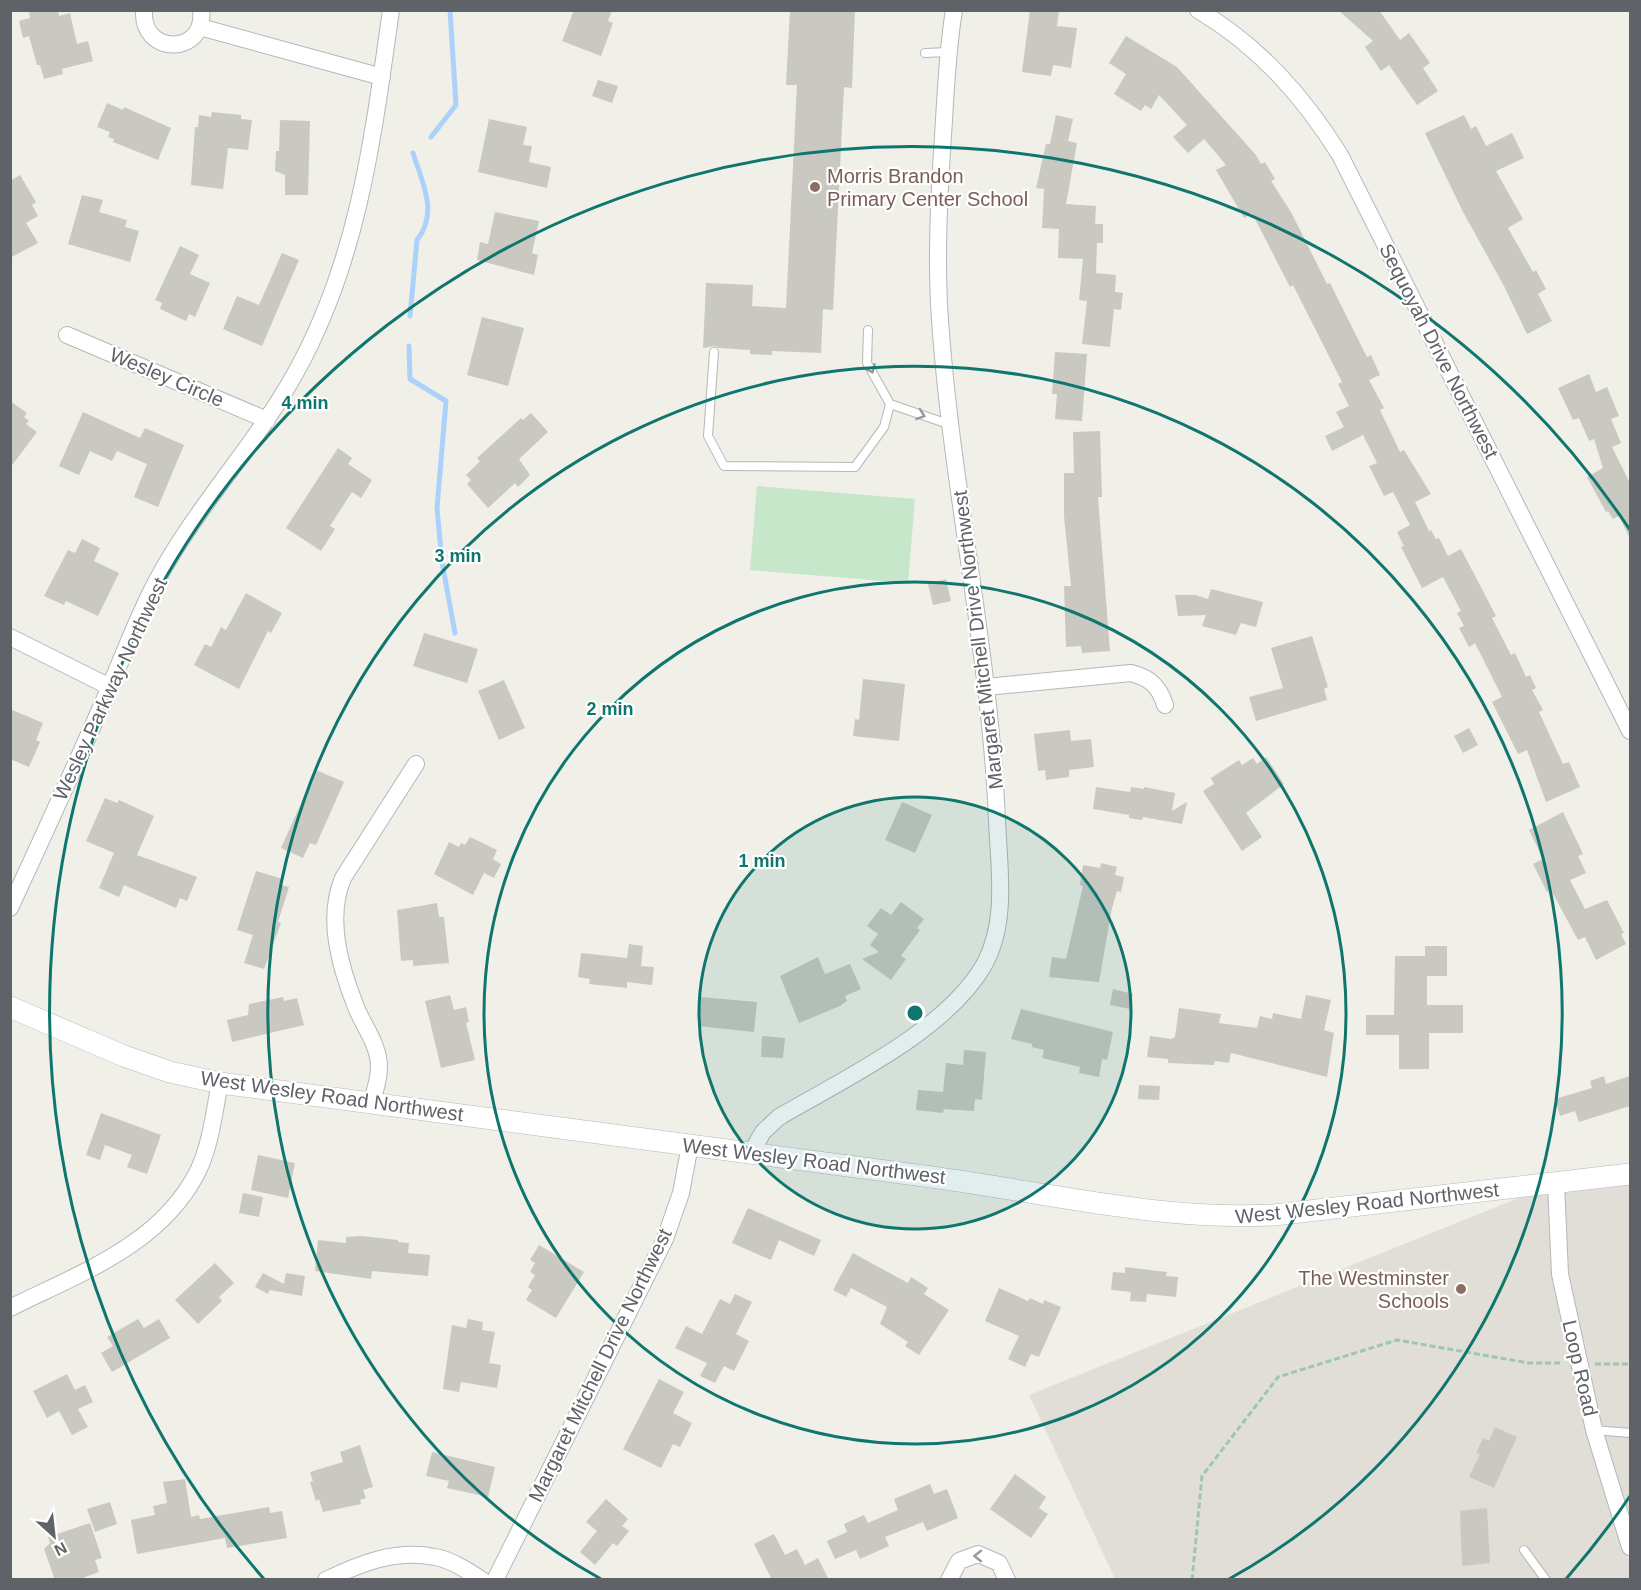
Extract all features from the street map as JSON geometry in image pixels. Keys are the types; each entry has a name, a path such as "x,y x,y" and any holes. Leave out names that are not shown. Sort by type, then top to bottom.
{"street":[{"path":"144,10 146,27 150,35 166,45 186,42 201,19 381,77"},
{"name":"Wesley Parkway Northwest","path":"10,908 155,585 182,539 267,420 311,342 342,268 358,213 391,10"},
{"name":"Margaret Mitchell Drive Northwest","path":"751,1153 763,1132 779,1117 898,1047 932,1022 966,992 985,963 997,931 1001,897 994,757 951,425 939,303 938,241 948,52 954,10"},
{"name":"Sequoyah Drive Northwest","path":"1198,10 1223,25 1266,61 1316,116 1340,155 1630,730"},
{"name":"Wesley Circle","path":"68,334 267,420"},
{"path":"10,637 110,687"},
{"path":"986,687 1131,673 1153,682 1161,692 1165,705"},
{"path":"371,1103 378,1081 379,1065 375,1048 356,1007 345,973 334,915 336,896 343,878 416,764"},
{"name":"West Wesley Road Northwest","path":"10,1006 124,1056 171,1072 220,1083 952,1179 1177,1213 1232,1217 1274,1215 1630,1174"},
{"path":"10,1308 122,1251 152,1232 179,1203 199,1170 209,1139 220,1083"},
{"name":"Margaret Mitchell Drive Northwest","path":"495,1580 664,1239 681,1193 690,1145"},
{"name":"Loop Road","path":"1556,1183 1560,1274 1594,1430 1630,1547"},
{"path":"950,1580 959,1561 978,1554 999,1563 1007,1580"},
{"path":"326,1580 378,1558 402,1555 436,1557 482,1580"}],"lane":[{"path":"925,53 948,52"},
{"path":"868,330 867,363 890,404 951,425"},
{"path":"714,352 708,436 724,466 855,467 884,427 890,404"},
{"path":"1594,1430 1630,1433"},
{"path":"1524,1550 1546,1580"}],"path":[{"path":"1192,1580 1202,1476 1278,1377 1397,1340 1529,1363 1630,1364"}],"shaded area":[{"name":"The Westminster Schools","path":"1630,1174 1630,1579 1115,1579 1029,1395 1556,1183"}],"green space":[{"path":"757,486 915,499 908,583 750,570"}],"building":[{"path":"29,10 58,10 59,16 70,13 77,44 88,41 93,61 62,69 63,74 44,79 40,65 37,65 29,36 23,38 19,21 30,18"},
{"path":"574,10 612,10 608,21 613,23 601,56 562,41"},
{"name":"Morris Brandon Primary Center School","path":"790,10 855,10 852,88 844,87 833,310 823,309 821,353 772,351 772,355 750,354 750,350 714,346 703,348 706,283 753,285 752,306 786,308 797,85 786,85"},
{"path":"1030,10 1059,10 1057,26 1077,28 1071,68 1053,65 1051,76 1022,72"},
{"path":"1338,10 1379,10 1400,40 1409,33 1430,63 1423,68 1438,91 1417,105 1389,65 1381,71 1365,47 1373,41"},
{"path":"1126,36 1177,67 1256,155 1261,164 1265,162 1275,179 1271,181 1291,212 1327,284 1330,283 1367,357 1371,355 1380,375 1369,380 1384,408 1380,410 1400,452 1404,450 1431,494 1415,502 1429,531 1431,530 1436,539 1439,538 1448,556 1461,549 1496,616 1492,618 1511,655 1515,653 1526,677 1530,675 1536,688 1532,690 1543,710 1539,712 1563,764 1569,762 1580,787 1546,802 1527,750 1518,754 1492,702 1502,697 1475,643 1469,647 1459,628 1464,626 1457,613 1461,611 1443,577 1422,588 1401,547 1404,546 1397,532 1410,525 1393,492 1384,496 1369,466 1377,463 1363,435 1332,451 1325,436 1344,427 1336,412 1349,406 1338,384 1342,382 1293,285 1290,287 1252,213 1244,218 1216,170 1226,165 1204,139 1188,153 1173,137 1187,125 1159,95 1151,109 1145,105 1141,111 1114,94 1126,74 1109,63"},
{"path":"598,80 618,86 612,103 592,96"},
{"path":"107,103 123,110 124,107 171,128 158,160 113,142 114,139 108,137 110,132 97,127"},
{"path":"212,112 241,115 241,119 252,120 248,150 228,148 223,189 191,185 195,127 198,127 199,115 211,117"},
{"path":"1056,115 1073,119 1068,141 1077,143 1066,204 1096,206 1095,224 1103,224 1103,243 1097,243 1096,273 1116,275 1115,292 1123,293 1121,310 1114,309 1110,347 1082,344 1087,301 1079,300 1083,259 1058,258 1059,229 1042,228 1044,189 1036,188 1046,144 1050,144"},
{"path":"1464,115 1471,129 1476,126 1486,146 1512,133 1524,158 1496,171 1523,219 1508,228 1533,272 1536,270 1546,289 1538,294 1552,321 1527,334 1504,286 1463,212 1425,133"},
{"path":"489,119 527,127 523,145 532,146 529,162 551,167 547,188 478,172"},
{"path":"280,120 310,121 308,195 285,195 285,175 275,171 276,151 279,151"},
{"path":"20,175 36,202 32,205 38,216 26,223 38,243 10,258 10,181"},
{"path":"82,195 103,200 99,212 127,220 125,227 139,231 130,262 68,244"},
{"path":"495,212 539,221 532,253 538,255 534,275 477,260 480,242 488,244"},
{"path":"180,246 199,255 190,274 210,283 195,317 189,314 186,321 160,309 162,303 155,300"},
{"path":"282,253 299,260 262,346 223,329 237,296 259,305"},
{"path":"482,317 524,328 508,386 467,375"},
{"path":"1055,352 1087,354 1082,421 1055,419 1057,394 1052,394"},
{"path":"1589,374 1596,392 1607,387 1619,416 1611,419 1621,443 1612,447 1630,483 1630,539 1619,516 1613,519 1608,511 1606,512 1587,477 1603,468 1594,439 1589,441 1579,418 1573,420 1558,388"},
{"path":"10,401 27,413 24,417 29,421 26,424 37,432 10,468"},
{"path":"83,412 140,438 145,428 184,445 158,507 134,497 147,464 117,451 112,461 90,451 79,475 59,466"},
{"path":"531,413 548,432 519,459 530,475 518,487 515,483 488,508 467,484 471,480 466,475 480,461 477,458 521,418 523,420"},
{"path":"1100,431 1102,497 1098,497 1110,651 1082,653 1081,646 1066,647 1064,586 1071,586 1064,516 1064,473 1074,473 1073,432"},
{"path":"338,448 352,458 348,464 372,480 361,498 352,492 330,526 335,529 321,551 286,528"},
{"path":"82,539 100,548 94,561 119,573 98,616 66,601 64,605 44,596 68,550 75,553"},
{"path":"946,579 951,601 933,605 928,584"},
{"path":"1211,589 1263,602 1256,627 1241,623 1236,635 1202,626 1206,615 1178,616 1175,595 1195,595 1208,599"},
{"path":"246,593 282,613 271,633 268,631 239,689 194,665 205,644 211,647 221,627 226,630"},
{"path":"424,633 478,649 467,683 413,666"},
{"path":"1312,636 1328,687 1324,689 1327,700 1256,721 1249,697 1283,688 1271,648"},
{"path":"863,679 905,684 899,741 853,736 855,719 859,720"},
{"path":"504,680 525,728 499,740 478,691"},
{"path":"10,709 43,723 36,740 40,742 29,767 10,759"},
{"path":"1469,728 1478,745 1463,753 1454,736"},
{"path":"1070,730 1071,741 1091,739 1094,767 1069,770 1069,777 1046,780 1045,770 1038,771 1034,734"},
{"path":"1266,757 1284,784 1246,813 1262,837 1242,851 1203,791 1214,784 1211,778 1239,760 1242,765 1253,758 1257,764"},
{"path":"316,770 344,782 316,845 310,843 303,858 281,848"},
{"path":"1096,787 1130,792 1131,787 1144,789 1144,787 1175,793 1172,811 1187,802 1182,824 1143,817 1142,820 1129,818 1129,815 1093,809"},
{"path":"105,798 117,803 119,800 154,816 137,855 197,877 187,901 180,898 176,908 124,885 119,897 99,888 114,853 86,841"},
{"path":"902,802 932,815 915,853 885,840"},
{"path":"1563,812 1583,854 1578,856 1586,873 1570,880 1585,909 1607,900 1624,933 1621,934 1626,944 1596,960 1585,937 1578,940 1551,890 1547,892 1533,864 1543,859 1529,830"},
{"path":"470,837 497,850 493,859 501,864 494,878 484,873 473,895 434,874 449,842 459,847 461,843 465,845"},
{"path":"1101,863 1117,867 1115,875 1124,877 1121,892 1117,891 1112,908 1099,982 1049,977 1052,957 1066,959 1083,886 1080,885 1083,865 1100,868"},
{"path":"256,871 283,879 281,885 289,887 278,922 281,923 264,969 244,963 253,935 237,930"},
{"path":"901,902 924,919 917,928 920,930 901,956 906,959 891,980 862,959 879,952 870,945 878,934 867,926 881,908 891,915"},
{"path":"437,903 439,917 444,917 449,963 413,966 413,960 401,961 397,910"},
{"path":"629,944 643,946 641,966 654,967 652,985 627,982 627,988 589,984 590,979 578,977 581,953 627,958"},
{"path":"1425,946 1447,946 1447,976 1427,976 1427,1005 1463,1005 1463,1033 1429,1033 1429,1069 1399,1069 1399,1035 1366,1035 1366,1015 1394,1015 1395,956 1425,956"},
{"path":"818,957 825,974 850,964 861,989 845,996 847,1001 840,1006 799,1023 780,976"},
{"path":"1113,989 1133,994 1130,1009 1110,1005"},
{"path":"450,995 454,1010 466,1007 469,1022 466,1023 475,1060 441,1068 425,1001"},
{"path":"1306,995 1331,1000 1324,1030 1334,1033 1327,1077 1231,1053 1229,1063 1215,1061 1214,1065 1168,1063 1168,1059 1147,1057 1150,1036 1171,1039 1175,1037 1179,1008 1221,1014 1219,1023 1257,1028 1260,1016 1272,1019 1273,1013 1301,1019"},
{"path":"283,997 284,1001 297,998 304,1025 232,1042 227,1020 248,1015 249,1004"},
{"path":"700,997 757,1002 754,1032 698,1026"},
{"path":"1021,1009 1113,1032 1107,1060 1102,1059 1099,1077 1079,1073 1080,1067 1042,1058 1044,1050 1032,1047 1032,1044 1011,1039"},
{"path":"762,1036 785,1038 783,1058 761,1057"},
{"path":"964,1050 986,1052 982,1100 975,1099 974,1111 944,1109 943,1113 916,1110 918,1090 943,1092 946,1063 963,1065"},
{"path":"1604,1076 1606,1084 1630,1076 1630,1106 1579,1122 1575,1111 1560,1116 1555,1099 1592,1088 1590,1081"},
{"path":"1139,1085 1160,1086 1159,1100 1138,1099"},
{"path":"101,1113 161,1135 147,1174 127,1167 132,1155 105,1145 100,1160 86,1155"},
{"path":"258,1155 295,1163 288,1198 251,1190"},
{"path":"243,1193 263,1197 259,1217 239,1213"},
{"path":"748,1208 821,1240 814,1256 779,1240 771,1260 732,1243"},
{"path":"361,1236 409,1243 408,1253 430,1255 428,1276 372,1271 371,1279 315,1271 318,1240 346,1243 346,1237"},
{"path":"539,1245 584,1272 556,1318 526,1300 532,1290 528,1287 535,1275 530,1272 535,1263 530,1260"},
{"path":"853,1253 908,1283 911,1277 928,1288 924,1294 949,1310 919,1355 905,1346 908,1342 880,1324 887,1307 851,1288 846,1297 833,1290"},
{"path":"215,1263 234,1283 219,1297 222,1301 198,1324 175,1300"},
{"path":"1125,1267 1167,1272 1166,1276 1178,1277 1176,1297 1147,1294 1146,1302 1130,1301 1131,1292 1111,1290 1113,1272 1125,1273"},
{"path":"263,1273 284,1284 286,1273 305,1276 302,1296 270,1290 268,1294 255,1287"},
{"path":"999,1288 1028,1301 1030,1298 1043,1304 1044,1300 1061,1307 1039,1357 1031,1354 1025,1367 1008,1359 1019,1336 985,1321"},
{"path":"735,1294 752,1302 736,1334 749,1341 734,1371 724,1366 715,1383 700,1376 707,1363 675,1348 686,1326 702,1334 720,1299 730,1304"},
{"path":"138,1319 144,1328 159,1319 170,1338 112,1372 101,1353 113,1346 107,1337"},
{"path":"468,1319 483,1322 482,1330 495,1332 489,1363 501,1365 497,1388 461,1382 459,1392 443,1389 452,1325 466,1328"},
{"path":"67,1374 75,1390 85,1385 93,1402 78,1409 88,1427 72,1435 59,1411 47,1418 33,1391"},
{"path":"659,1379 684,1392 673,1413 692,1423 680,1447 673,1444 661,1468 623,1449"},
{"path":"1495,1427 1517,1437 1494,1488 1469,1477 1480,1454 1476,1453 1483,1438 1489,1441"},
{"path":"360,1445 373,1487 363,1490 366,1498 360,1500 361,1504 323,1512 319,1499 316,1501 310,1482 313,1481 310,1472 343,1462 340,1452"},
{"path":"432,1452 495,1467 488,1497 447,1488 449,1481 426,1476"},
{"path":"1015,1474 1046,1497 1039,1508 1048,1514 1031,1538 990,1509"},
{"path":"185,1479 191,1517 199,1515 200,1519 269,1507 270,1513 282,1511 287,1538 227,1548 225,1538 137,1554 131,1520 155,1515 153,1506 167,1503 163,1482"},
{"path":"930,1484 934,1494 947,1489 958,1518 927,1531 923,1522 885,1537 889,1546 860,1559 856,1550 835,1559 827,1541 847,1532 844,1524 864,1515 868,1523 898,1510 894,1499"},
{"path":"606,1499 628,1519 622,1526 629,1531 617,1546 613,1543 595,1565 580,1552 597,1531 586,1522"},
{"path":"110,1502 117,1524 95,1532 87,1509"},
{"path":"1487,1508 1490,1563 1462,1566 1460,1511"},
{"path":"90,1523 102,1558 95,1560 99,1572 77,1580 55,1580 44,1549 50,1543 48,1537"},
{"path":"774,1534 785,1555 797,1549 805,1565 818,1558 829,1580 772,1580 754,1544"}],"waterway":[{"path":"431,137 456,105 450,10"},
{"path":"410,316 417,240 424,230 428,208 427,197 413,153"},
{"path":"409,346 410,379 446,401 437,508 442,562 455,633"}],"place":[{"name":"Morris Brandon Primary Center School","path":"815,187"},
{"name":"The Westminster Schools","path":"1461,1289"}]}
